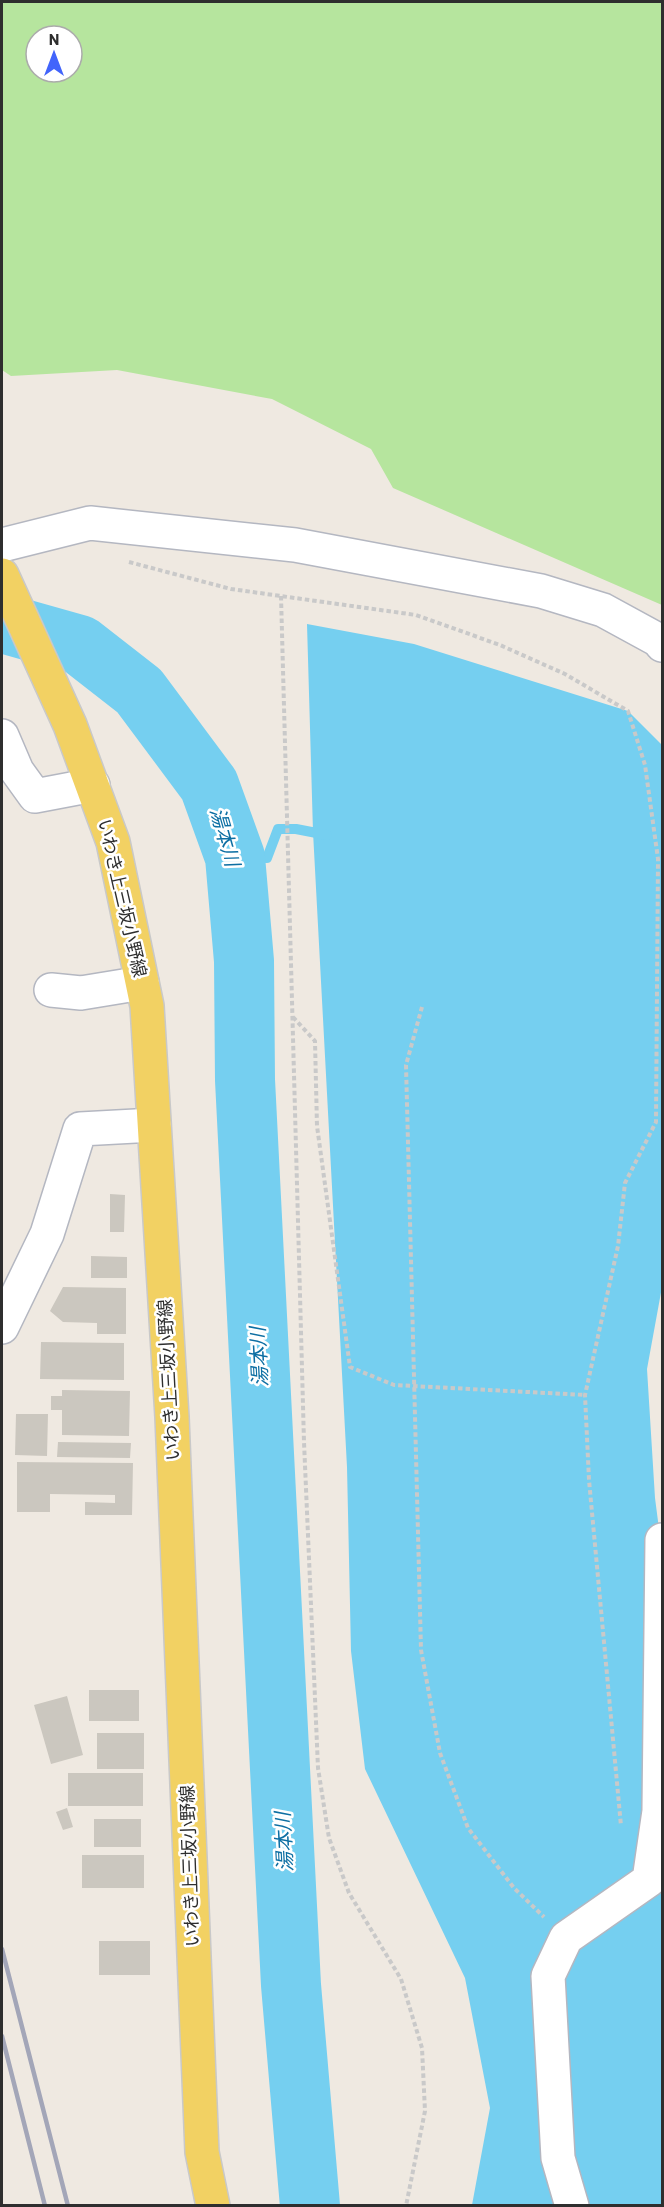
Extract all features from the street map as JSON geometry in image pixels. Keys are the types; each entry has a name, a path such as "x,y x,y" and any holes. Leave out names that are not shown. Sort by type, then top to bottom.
{"main road":[{"name":"いわき上三坂小野線","path":"3,577 70,724 113,842 147,1006 172,1417 202,2152 213,2205"}],"street":[{"path":"2,546 90,523 295,545 541,591 603,610 663,645"},
{"path":"2,736 16,771 35,796 93,785"},
{"path":"51,990 81,993 142,983"},
{"path":"2,1327 47,1234 80,1129 154,1125"},
{"path":"572,2205 558,2158 548,1976 566,1938 649,1880 658,1811 663,1540"}],"path":[{"path":"90,523 130,564 231,589 416,615 500,645 554,669 628,711 645,765 658,859 656,1122 625,1183 618,1246 585,1395 589,1480 622,1837"},
{"path":"281,596 304,1442 318,1768 329,1838 349,1893 402,1979 422,2048 425,2111 406,2205"},
{"path":"422,1007 406,1065 421,1650 440,1753 468,1828 514,1888 566,1938"},
{"path":"292,1016 315,1041 316,1126 350,1367 394,1385 585,1395"}],"green space":[{"path":"2,2 662,2 662,605 393,488 371,449 272,399 117,370 11,376 2,370"}],"water":[{"path":"307,624 414,644 628,711 662,745 662,1287 647,1369 655,1498 662,1552 662,2205 472,2205 490,2108 465,1978 365,1769 351,1651 347,1467 313,832"}],"building":[{"path":"110,1194 125,1195 124,1232 110,1232"},
{"path":"91,1256 127,1257 127,1278 91,1278"},
{"path":"63,1287 126,1288 126,1334 97,1334 97,1323 63,1322 50,1311"},
{"path":"41,1342 124,1343 124,1380 40,1379"},
{"path":"62,1390 130,1391 129,1436 62,1435 62,1410 51,1410 51,1396 62,1396"},
{"path":"16,1414 48,1414 47,1456 15,1455"},
{"path":"58,1442 131,1443 130,1458 57,1457"},
{"path":"17,1462 133,1463 132,1515 85,1515 85,1502 115,1503 115,1495 50,1494 50,1512 17,1512"},
{"path":"89,1690 139,1690 139,1721 89,1721"},
{"path":"67,1696 83,1755 51,1764 34,1705"},
{"path":"97,1733 144,1733 144,1769 97,1769"},
{"path":"68,1773 143,1773 143,1806 68,1806"},
{"path":"67,1808 73,1827 63,1830 56,1812"},
{"path":"94,1819 141,1819 141,1847 94,1847"},
{"path":"82,1855 144,1855 144,1888 82,1888"},
{"path":"99,1941 150,1941 150,1975 99,1975"}],"waterway":[{"name":"湯本川","path":"2,623 80,645 139,691 209,785 235,857 244,961 245,1080 291,1985 310,2206"},
{"path":"235,857 267,858 278,829 296,829 327,835"}],"railway":[{"path":"2,1949 68,2206"},
{"path":"2,2036 45,2206"}]}
